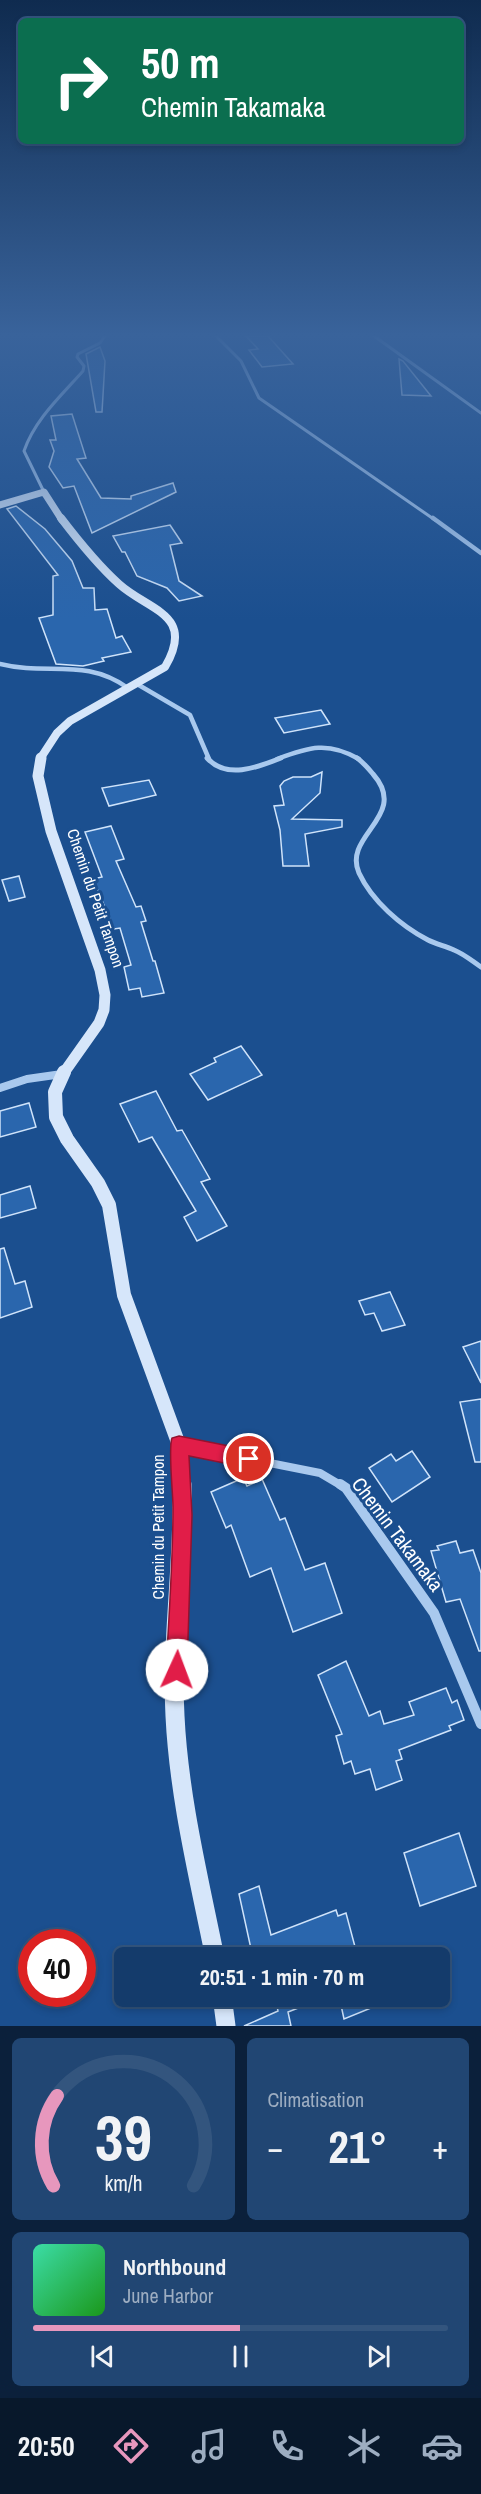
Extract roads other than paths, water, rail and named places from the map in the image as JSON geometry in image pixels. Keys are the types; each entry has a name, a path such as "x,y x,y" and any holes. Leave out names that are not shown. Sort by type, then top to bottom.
{"street":[{"name":"Chemin du Petit Tampon","path":"33,431 24,451 44,492 62,520 120,585 166,615 172,625 175,640 172,655 165,667 70,721 57,733 46,748 38,776 51,831 100,970 105,992 104,1010 96,1026 63,1074 54,1107 60,1126 103,1191 112,1216 124,1294 179,1445 182,1471 182,1515 175,1714 183,1797 213,1947"},
{"path":"307,431 481,553"},
{"path":"0,505 44,492"},
{"path":"0,664 28,669 86,670 108,674 181,708 196,721 210,762 227,770 256,767 315,746 338,748 362,760 376,776 384,792 386,807 355,855 358,872 381,903 406,927 430,941 457,951 481,967"},
{"path":"0,1088 27,1079 63,1074"},
{"name":"Chemin Takamaka","path":"179,1445 320,1473 346,1488 434,1613 481,1724"},
{"path":"223,2007 226,2026"}]}
